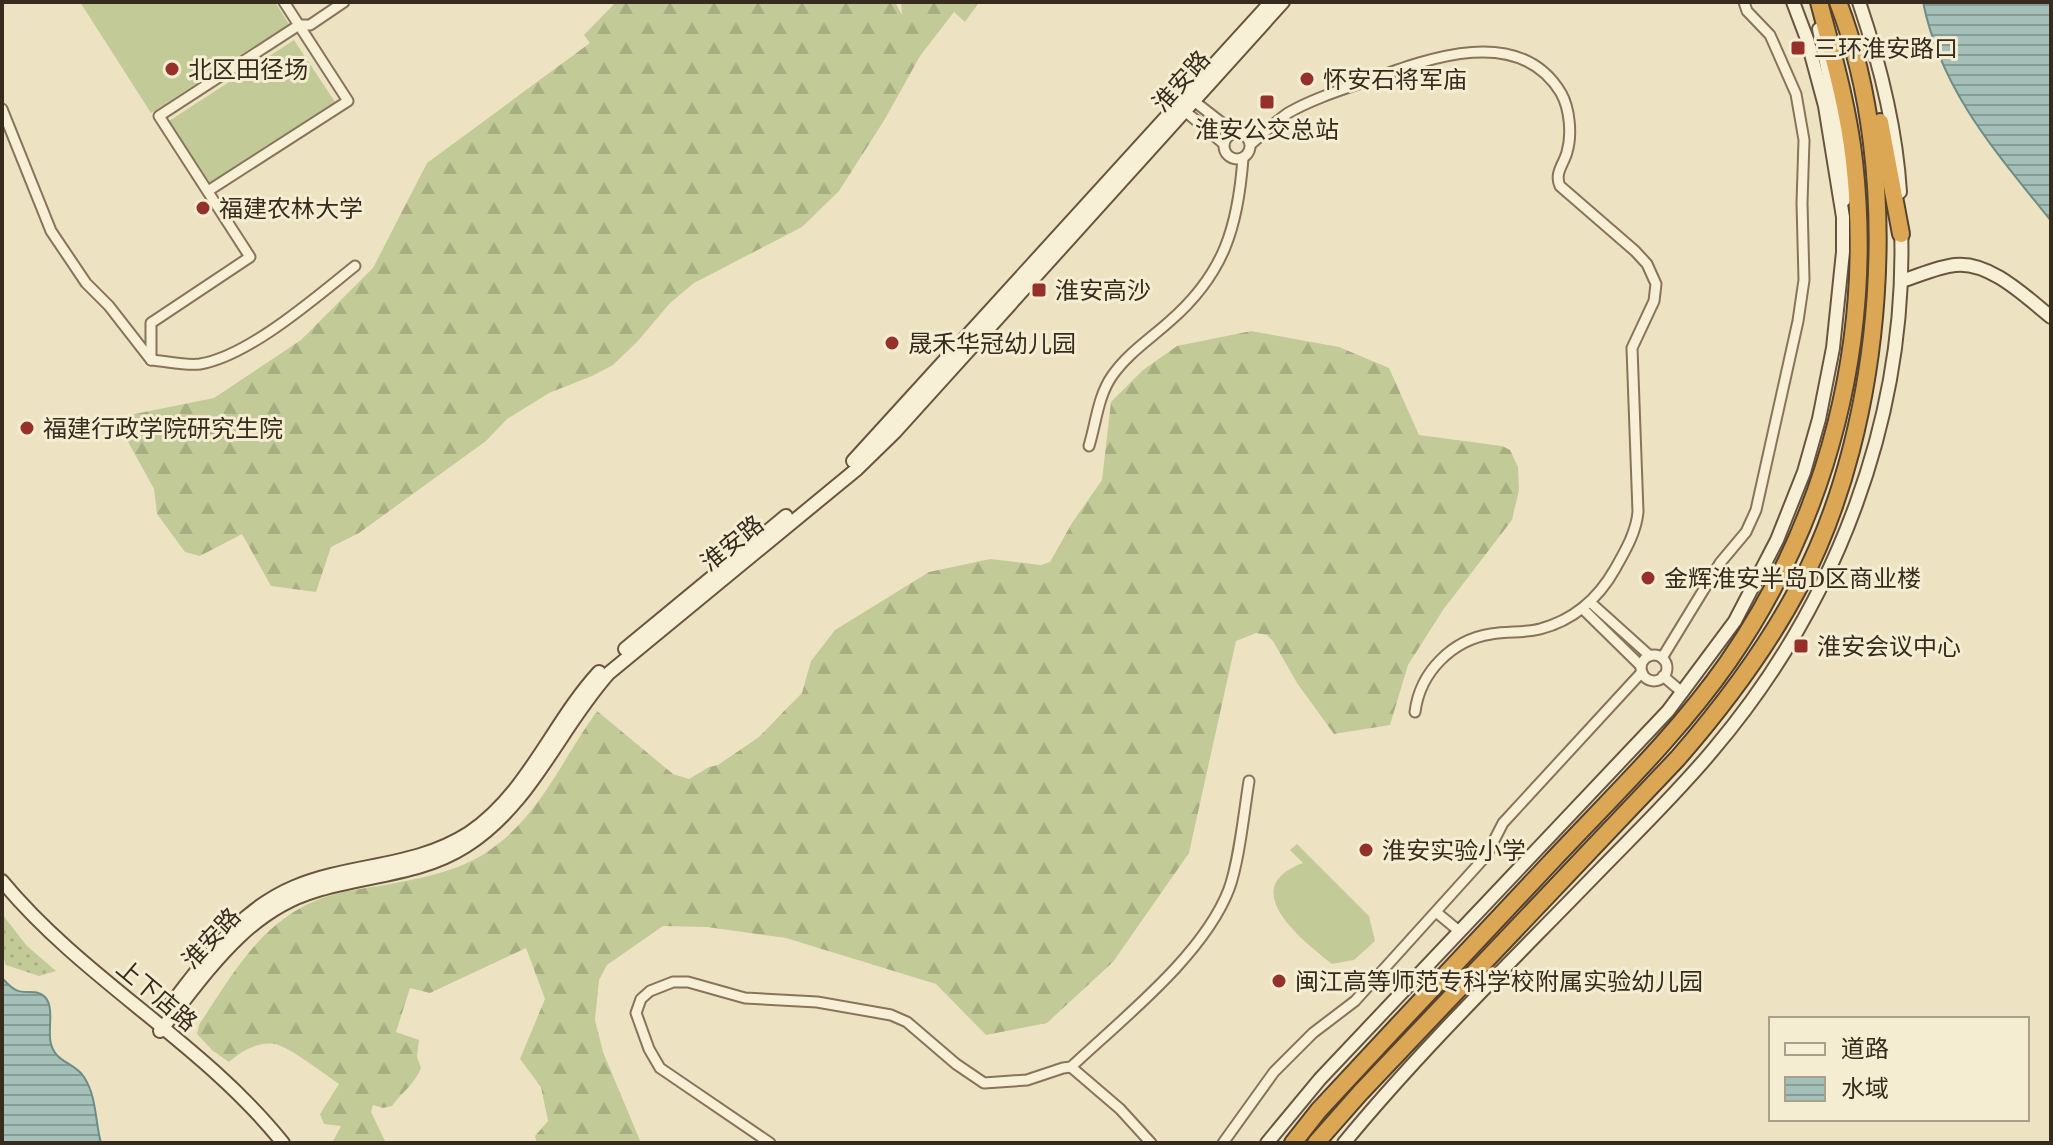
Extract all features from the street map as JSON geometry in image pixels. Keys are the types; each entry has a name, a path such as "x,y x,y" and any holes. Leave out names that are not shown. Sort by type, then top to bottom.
{"highway":[{"path":"1293,1143 1329,1099 1691,710 1749,630 1807,518 1836,430 1848,375 1859,267 1855,162 1842,85 1819,2"},
{"path":"1838,4 1853,34 1877,109 1901,234"},
{"path":"1316,1143 1706,725 1763,648 1806,572 1835,507 1865,387 1879,270 1873,143 1863,90 1838,4"}],"main road":[{"name":"淮安路","path":"159,1026 237,937 272,910 315,891 396,873 441,858 467,845 501,819 536,779 584,704 609,673 857,469 895,432 1271,2"},
{"name":"淮安路","path":"1185,103 1283,2"},
{"path":"1793,2 1820,84 1843,217"},
{"path":"1267,1143 1320,1079 1686,696 1746,603 1777,540 1801,481 1814,438 1830,366 1842,267 1845,189 1840,129 1813,2"},
{"path":"1344,1143 1391,1089 1655,815 1728,731 1802,623 1844,537 1872,457 1885,407 1896,345 1901,281 1899,183 1892,123 1878,59 1859,2"},
{"path":"1901,281 1948,266 1974,266 2005,283 2051,317"},
{"path":"1715,721 1728,731"},
{"name":"上下店路","path":"2,881 44,928 250,1104 280,1143"},
{"name":"上下店路","path":"2,891 40,933 159,1026"}],"street":[{"path":"208,191 348,101 284,2"},
{"path":"151,360 151,323 250,257 159,116 299,25 310,25 344,2"},
{"path":"1662,658 1720,563 1746,532 1756,510 1798,321 1804,280 1804,140 1799,106 1770,35 1747,11 1744,2"},
{"path":"1089,446 1100,401 1110,378 1128,356 1177,315 1216,266 1237,215 1243,158 1249,153 1251,144 1283,117 1305,104 1442,56 1475,52 1515,57 1543,71 1557,87 1566,105 1569,143 1557,177 1558,183 1635,251 1647,264 1656,284 1654,301 1632,348 1637,521 1612,575 1586,606 1542,629 1478,636 1454,647 1427,676 1415,712"},
{"path":"1185,103 1235,133 1247,136 1251,144"},
{"path":"1185,103 1224,144 1230,157 1243,158"},
{"path":"2,109 51,231 86,283 109,306 151,360 198,364 231,353 310,303 355,266"},
{"path":"1224,144 1227,137 1235,133"},
{"path":"1586,606 1650,656 1662,658"},
{"path":"1586,606 1652,680 1663,676 1666,668 1662,658"},
{"path":"1223,1143 1274,1072 1313,1033 1355,1001 1486,856 1503,823 1650,656"},
{"path":"1663,676 1686,696"},
{"path":"770,1143 660,1068 649,1049 636,1013 641,999 650,991 673,982 688,982 745,998 817,1002 891,1015 907,1022 956,1064 984,1083 1027,1080 1071,1067 1168,976 1220,907 1230,887 1249,781"},
{"path":"1436,912 1459,931"},
{"path":"1071,1067 1120,1109 1151,1143"}],"green space":[{"name":"北区田径场","path":"80,2 275,2 289,24 151,113"},
{"path":"616,2 895,2 902,15 901,2 979,2 965,22 954,12 920,56 885,119 839,191 802,227 694,283 670,303 613,365 549,393 507,419 486,441 359,533 331,547 316,592 271,586 242,534 200,556 185,552 157,514 154,489 115,418 214,398 301,340 373,268 427,163 590,43 584,35"},
{"path":"294,40 335,102 210,183 169,121"},
{"path":"1251,331 1339,347 1389,368 1419,435 1502,446 1510,450 1518,467 1519,490 1512,520 1443,610 1408,665 1390,725 1334,734 1267,635 1256,633 1236,641 1189,853 1113,962 1047,1023 986,1035 936,984 786,938 707,927 663,926 607,965 599,980 595,1020 603,1052 641,1143 537,1143 535,1136 548,1121 541,1087 520,1059 545,999 526,948 430,993 410,988 396,1032 419,1040 417,1057 421,1068 392,1106 383,1108 373,1105 371,1112 386,1143 332,1143 341,1126 324,1124 320,1114 339,1084 289,1050 275,1044 262,1044 244,1051 229,1062 197,1034 199,1025 237,967 267,933 303,906 347,891 448,870 484,854 503,840 534,807 597,711 673,774 689,779 718,765 759,737 802,693 811,661 835,630 929,572 990,559 1041,565 1050,562 1102,480 1111,402 1143,370 1177,346"},
{"path":"1297,844 1369,916 1375,941 1354,960 1332,964 1292,928 1274,900 1275,886 1283,874 1303,863 1290,850"},
{"path":"2,914 27,946 56,971 39,976 6,965 2,955"}],"water":[{"path":"1923,2 2051,2 2051,221 1991,145 1957,92 1931,34"},
{"path":"2,978 16,990 38,993 48,1002 53,1050 84,1077 94,1101 101,1143 2,1143"}],"place":[{"name":"三环淮安路口","path":"1798,48"},
{"name":"北区田径场","path":"172,69"},
{"name":"怀安石将军庙","path":"1307,79"},
{"name":"淮安公交总站","path":"1267,102"},
{"name":"福建农林大学","path":"203,208"},
{"name":"淮安高沙","path":"1039,290"},
{"name":"晟禾华冠幼儿园","path":"892,343"},
{"name":"福建行政学院研究生院","path":"27,428"},
{"name":"金辉淮安半岛D区商业楼","path":"1648,578"},
{"name":"淮安会议中心","path":"1801,646"},
{"name":"淮安实验小学","path":"1366,850"},
{"name":"闽江高等师范专科学校附属实验幼儿园","path":"1279,981"}]}
